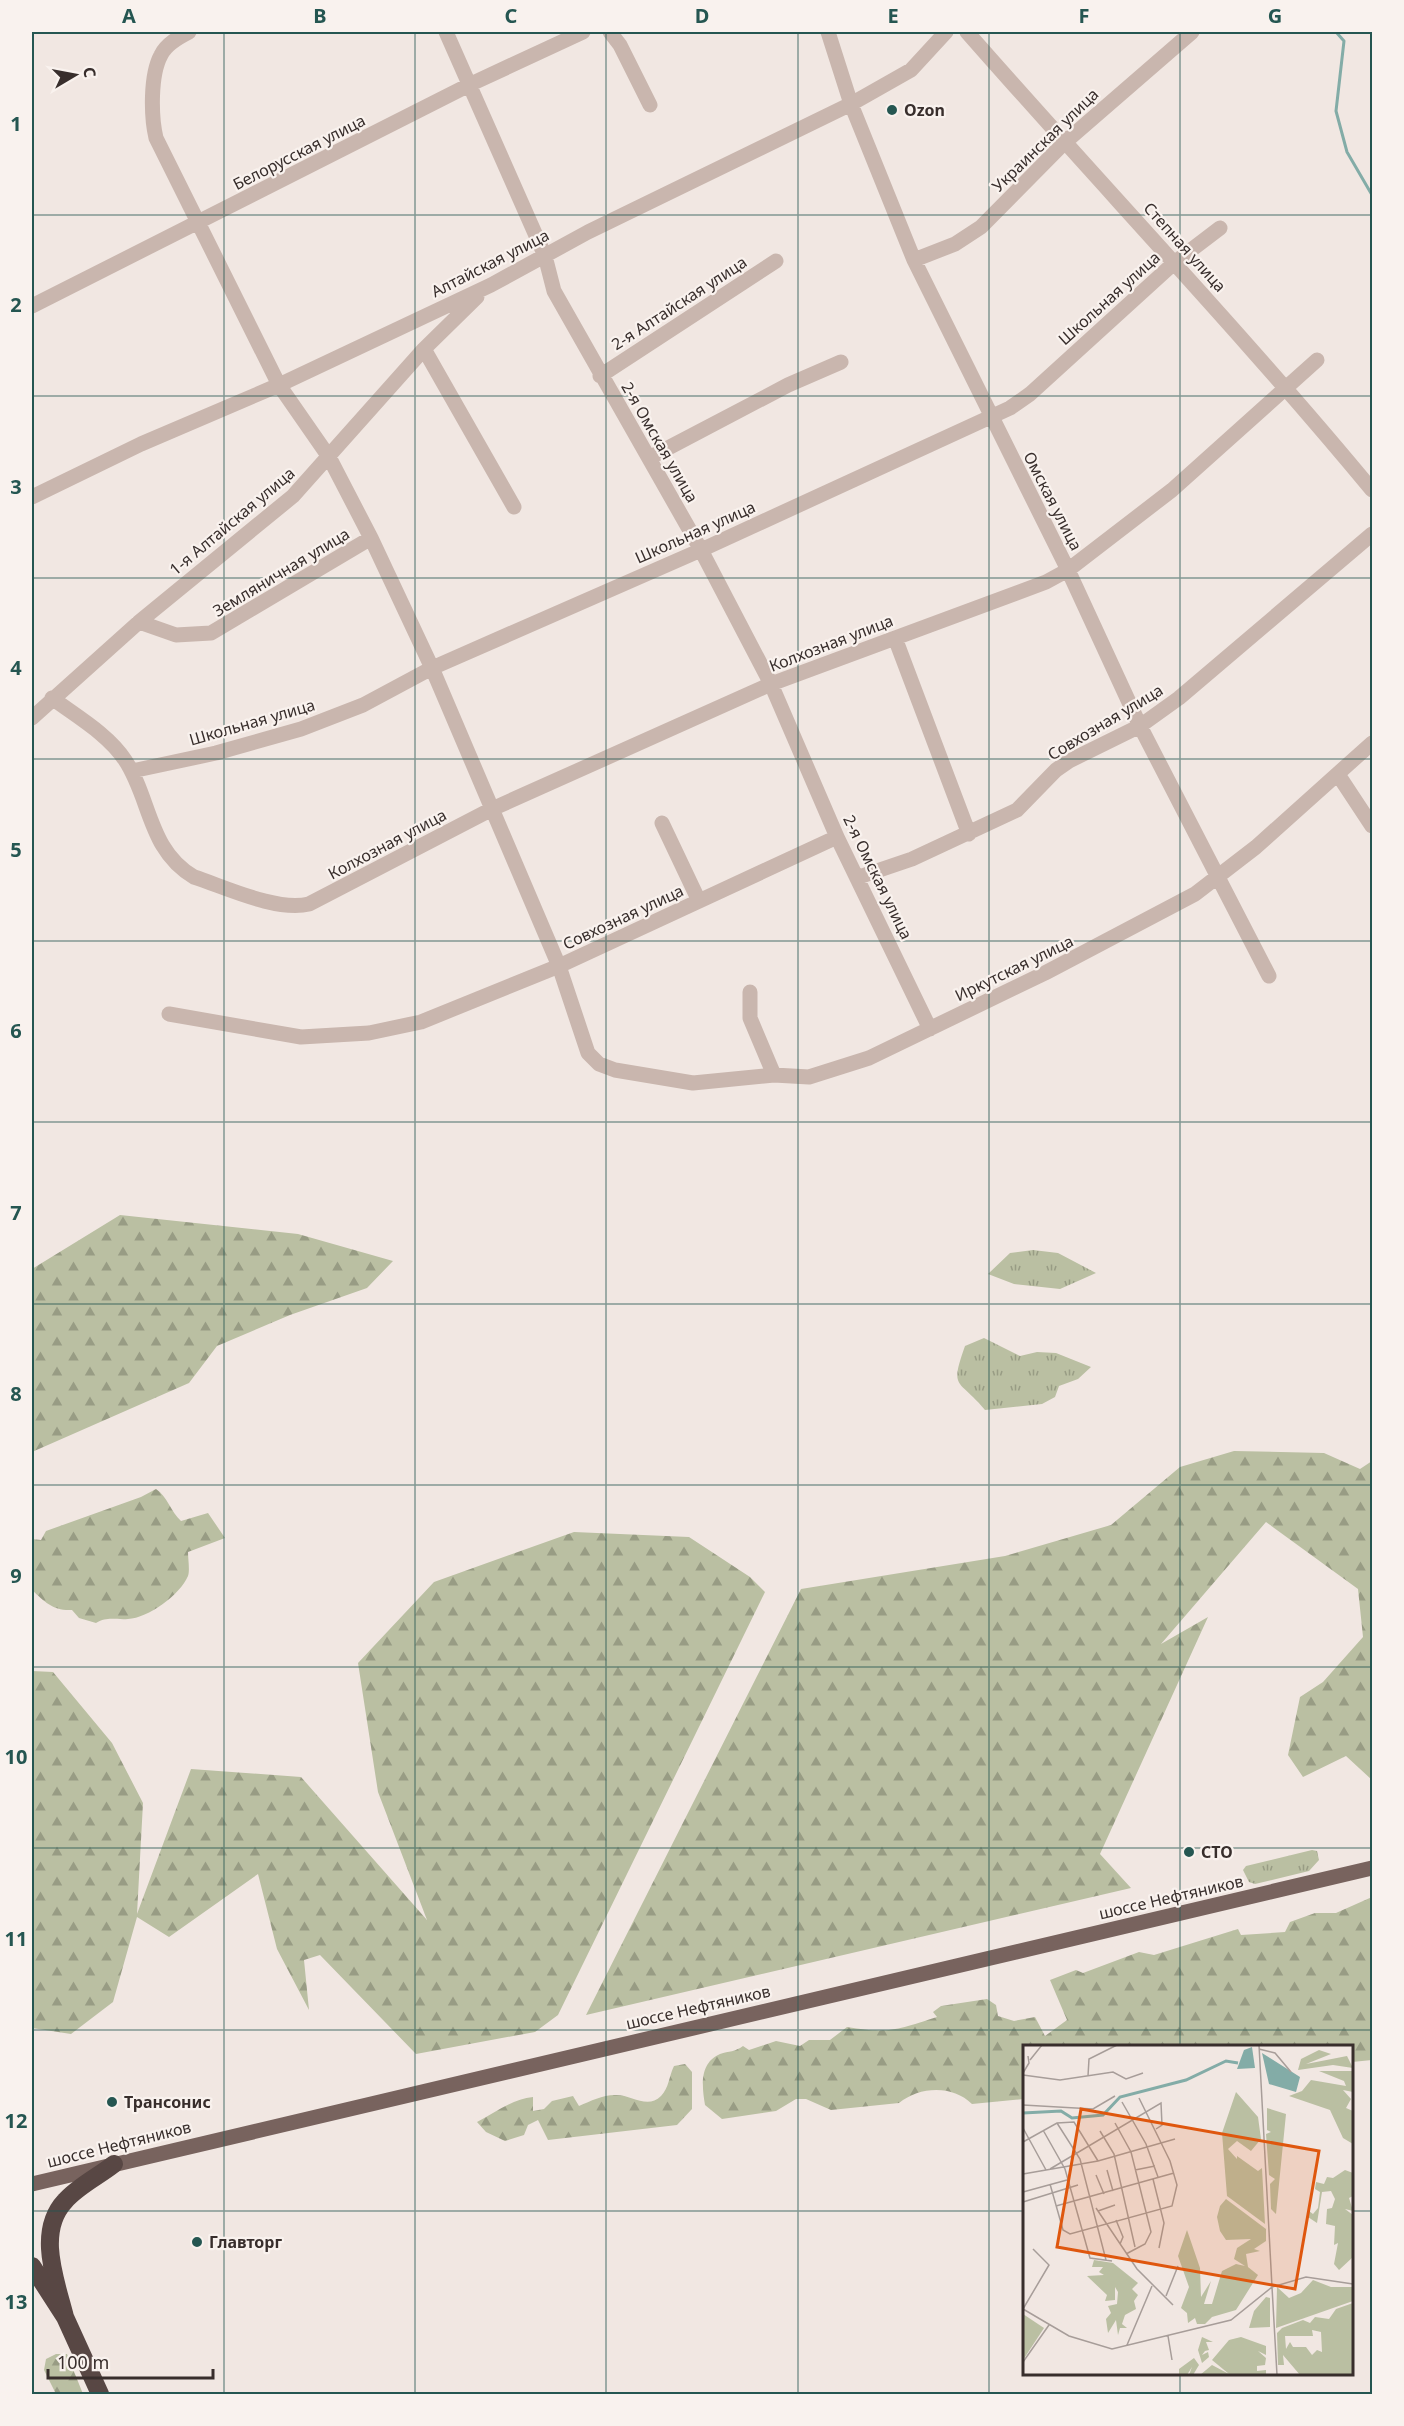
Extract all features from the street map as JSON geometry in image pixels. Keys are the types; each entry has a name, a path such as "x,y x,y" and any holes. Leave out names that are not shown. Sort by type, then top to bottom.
{"highway":[{"path":"65,2317 51,2261 52,2225 57,2210 67,2198 114,2164"},
{"path":"32,2266 65,2317 100,2394"}],"main road":[{"name":"шоссе Нефтяников","path":"32,2184 1372,1868"},
{"path":"32,2176 88,2170"}],"street":[{"path":"189,32 167,46 161,54 152,110 156,138 279,385 328,457 371,538 432,668 559,966"},
{"name":"2-я Омская улица","path":"446,32 471,84 545,256 554,291 600,376 650,458 701,550 771,684 837,837 859,877 930,1029"},
{"name":"Белорусская улица","path":"32,306 471,84 583,32"},
{"path":"610,32 620,45 650,105"},
{"name":"Омская улица","path":"828,32 851,104 914,260 1068,570 1140,726 1269,976"},
{"name":"Алтайская улица","path":"32,497 141,444 279,385 490,285 588,232 851,104 911,70 946,32"},
{"name":"Степная улица","path":"967,32 1064,143 1287,386 1372,490"},
{"name":"Украинская улица","path":"914,260 955,244 981,227 1064,143 1192,32"},
{"name":"Школьная улица","path":"132,771 216,753 301,729 363,705 432,668 701,550 991,418 1030,394 1174,263 1220,228"},
{"name":"2-я Алтайская улица","path":"600,376 776,261"},
{"name":"1-я Алтайская улица","path":"32,718 139,622 276,512 424,349 490,285"},
{"path":"424,349 514,507"},
{"name":"Колхозная улица","path":"132,771 149,821 167,852 184,871 194,877 265,900 294,906 317,901 492,809 771,684 1046,582 1068,570 1172,490 1317,360"},
{"path":"650,458 788,385 841,362"},
{"name":"Совхозная улица","path":"859,877 912,859 1017,810 1056,770 1069,761 1140,726 1179,698 1372,534"},
{"name":"Земляничная улица","path":"139,622 176,635 211,633 371,538"},
{"path":"895,638 969,834"},
{"path":"52,698 107,740 132,771"},
{"name":"Иркутская улица","path":"559,966 588,1053 599,1064 615,1070 686,1083 774,1075 817,1076 869,1058 930,1029 1183,902 1339,776 1372,743"},
{"path":"1339,776 1372,826"},
{"path":"662,823 699,901"},
{"name":"Совхозная улица","path":"169,1014 301,1037 369,1033 421,1022 559,966 837,837"},
{"path":"750,992 750,1018 774,1075"}],"green space":[{"path":"120,1215 298,1234 393,1261 367,1288 290,1315 217,1346 189,1383 32,1452 32,1269"},
{"path":"1033,1250 1058,1253 1096,1273 1060,1289 1014,1284 988,1274 1010,1253"},
{"path":"984,1338 1020,1356 1037,1352 1056,1353 1091,1367 1078,1379 1059,1386 1055,1397 1042,1404 985,1410 963,1388 957,1378 965,1346"},
{"path":"1234,1451 1324,1453 1360,1469 1372,1461 1372,1780 1346,1756 1303,1777 1288,1755 1300,1697 1323,1682 1363,1637 1358,1589 1266,1522 1161,1644 1208,1617 1100,1854 1131,1888 586,2015 801,1589 1005,1556 1111,1525 1180,1467"},
{"path":"156,1489 181,1521 208,1513 225,1538 188,1552 188,1576 171,1598 154,1610 136,1618 108,1619 96,1623 79,1618 72,1610 50,1605 32,1590 32,1539 41,1540 46,1531 141,1497"},
{"path":"574,1532 689,1537 750,1577 765,1592 558,2015 535,2032 416,2054 320,1955 304,1960 309,2010 277,1949 258,1874 169,1937 137,1917 113,2002 71,2034 32,2028 32,1671 53,1672 112,1743 143,1803 137,1914 191,1769 301,1777 427,1920 378,1792 358,1663 434,1582"},
{"path":"1312,1850 1317,1851 1319,1860 1309,1871 1255,1884 1249,1882 1243,1870 1246,1866"},
{"path":"1372,1897 1372,2060 1353,2062 1353,2045 1023,2045 1023,2099 972,2104 956,2093 936,2090 917,2093 899,2103 831,2110 806,2099 796,2099 776,2111 722,2119 705,2105 703,2083 708,2063 720,2054 743,2046 749,2050 776,2041 800,2046 809,2040 830,2040 847,2027 873,2030 902,2028 937,2017 933,2012 941,2006 987,1999 996,2005 998,2016 1014,2021 1035,2017 1045,2036 1067,2020 1050,1980 1076,1970 1083,1973 1139,1952 1154,1955 1238,1929 1241,1935 1285,1932 1290,1922 1315,1913 1336,1913"},
{"path":"685,2064 692,2072 692,2109 677,2125 548,2140 538,2120 528,2125 524,2135 505,2141 486,2132 477,2122 511,2103 533,2097 533,2111 544,2109 552,2101 573,2096 579,2106 610,2095 621,2095 650,2102 664,2093 674,2066"},
{"path":"56,2354 67,2354 83,2394 56,2394 44,2370 46,2359"}],"waterway":[{"path":"1336,32 1344,41 1336,111 1347,152 1372,195"}],"place":[{"name":"Ozon","path":"892,110"},
{"name":"СТО","path":"1189,1852"},
{"name":"Трансонис","path":"112,2102"},
{"name":"Главторг","path":"197,2242"}]}
